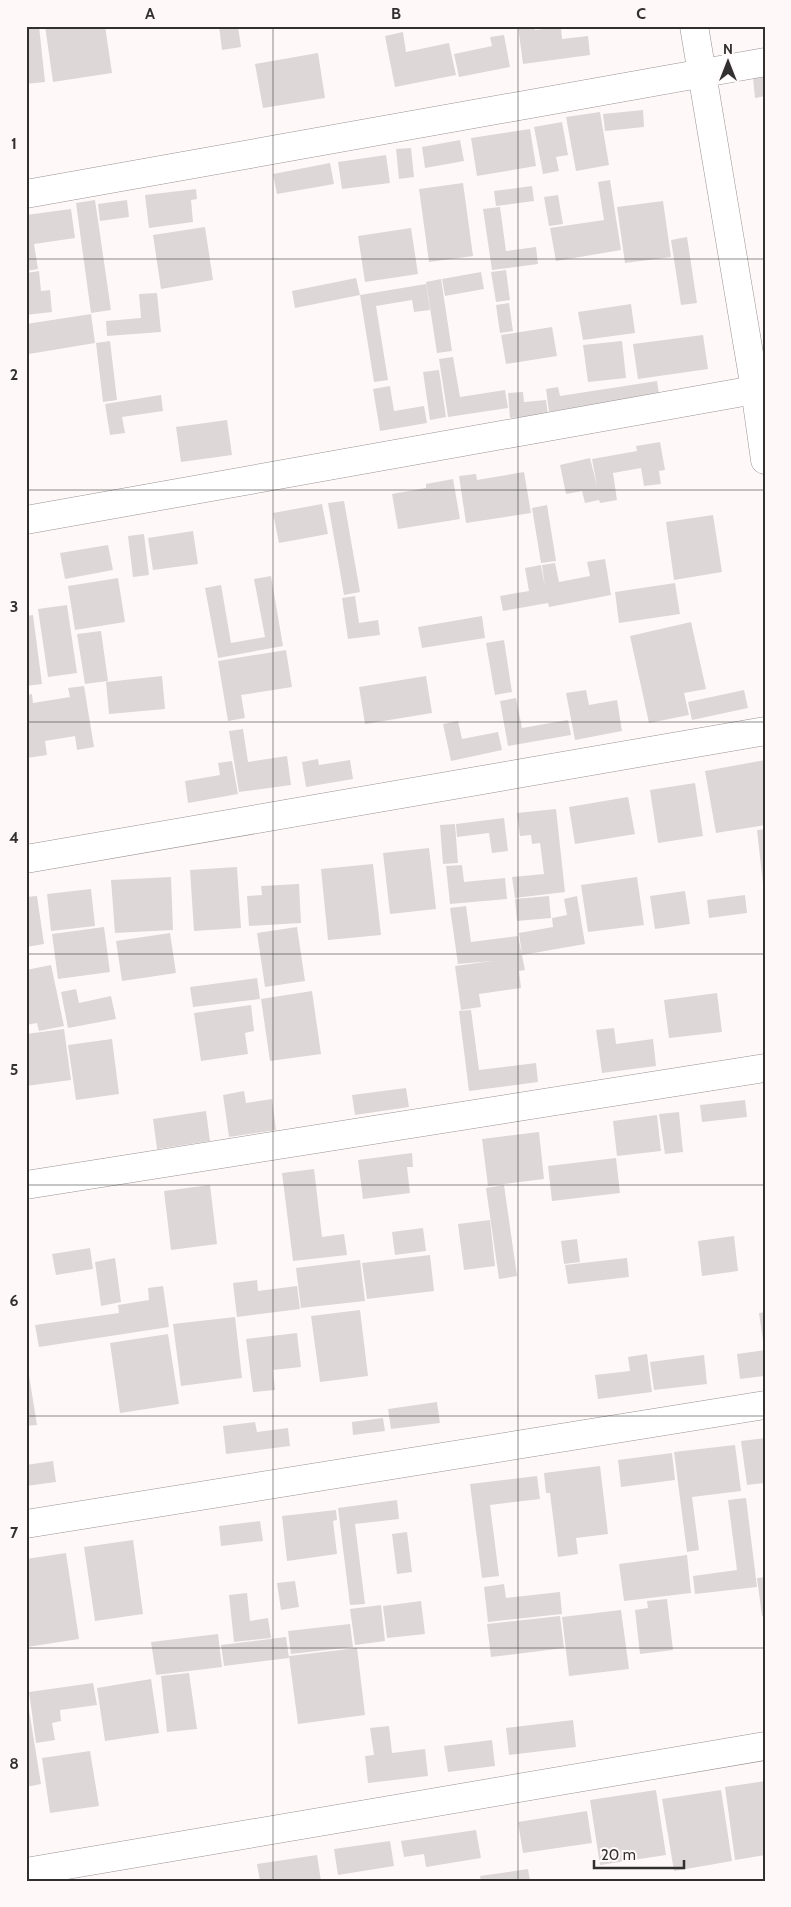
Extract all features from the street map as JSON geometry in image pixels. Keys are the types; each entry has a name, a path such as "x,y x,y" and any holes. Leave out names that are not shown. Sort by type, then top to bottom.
{"street":[{"path":"694,26 760,388 765,460"},
{"path":"26,194 765,62"},
{"path":"26,520 760,388"},
{"path":"26,859 765,730"},
{"path":"26,1185 765,1068"},
{"path":"26,1524 765,1405"},
{"path":"26,1872 765,1746"}],"building":[{"path":"26,26 39,26 45,82 26,84"},
{"path":"45,26 105,26 112,73 53,82"},
{"path":"219,26 238,26 241,47 222,50"},
{"path":"518,26 534,26 535,30 561,27 562,39 588,36 590,55 523,64"},
{"path":"403,32 406,52 449,43 456,75 395,87 385,36"},
{"path":"504,35 510,67 459,77 454,54 492,46 490,37"},
{"path":"318,53 325,98 263,108 255,64"},
{"path":"765,76 765,96 755,98 753,78"},
{"path":"643,110 644,127 605,131 603,114"},
{"path":"600,112 609,165 576,171 566,117"},
{"path":"562,122 568,155 556,157 559,171 543,174 534,127"},
{"path":"530,129 536,166 477,176 471,138"},
{"path":"460,140 464,161 425,168 422,147"},
{"path":"411,148 414,177 399,179 396,149"},
{"path":"386,155 390,183 342,189 338,162"},
{"path":"330,163 334,184 277,194 273,174"},
{"path":"610,180 621,250 556,261 550,228 604,220 598,182"},
{"path":"463,183 473,256 429,262 419,189"},
{"path":"532,186 534,201 496,206 494,191"},
{"path":"196,189 197,199 191,200 193,222 149,228 145,195"},
{"path":"558,195 563,224 549,226 544,197"},
{"path":"95,200 111,310 91,313 76,203"},
{"path":"127,200 129,217 100,221 98,204"},
{"path":"663,201 671,257 625,263 617,207"},
{"path":"500,207 506,251 536,247 538,264 492,270 483,209"},
{"path":"71,209 75,238 34,244 38,269 26,271 26,215"},
{"path":"205,227 213,280 161,289 153,235"},
{"path":"411,228 418,274 365,282 358,236"},
{"path":"687,237 697,303 681,305 671,240"},
{"path":"506,270 510,300 496,302 491,272"},
{"path":"39,271 41,291 50,290 52,312 26,315 26,273"},
{"path":"481,272 484,289 445,296 442,279"},
{"path":"356,278 360,295 295,308 292,291"},
{"path":"441,279 452,351 437,353 426,282"},
{"path":"426,284 430,310 414,312 412,300 376,306 388,380 374,382 360,295"},
{"path":"157,293 161,332 107,336 106,321 141,318 139,294"},
{"path":"509,303 513,331 500,333 496,305"},
{"path":"631,304 635,333 583,340 578,312"},
{"path":"91,314 95,343 29,354 26,324"},
{"path":"552,327 557,356 506,364 501,335"},
{"path":"703,335 708,369 638,379 633,344"},
{"path":"110,341 117,400 103,402 96,343"},
{"path":"622,341 626,378 588,382 583,345"},
{"path":"453,357 460,397 505,390 508,408 448,417 439,359"},
{"path":"439,370 446,417 430,420 423,372"},
{"path":"657,381 659,394 549,412 546,389 558,387 560,396"},
{"path":"390,386 394,411 424,406 427,423 380,431 373,389"},
{"path":"523,392 524,402 546,400 548,415 510,418 508,393"},
{"path":"161,395 163,411 122,417 125,433 110,435 105,404"},
{"path":"227,420 232,455 181,462 176,427"},
{"path":"660,442 665,470 659,471 661,484 644,486 641,468 613,473 617,500 600,503 599,500 585,503 582,491 566,494 560,465 590,458 597,486 592,459 637,451 636,446"},
{"path":"524,472 531,513 466,523 459,476 476,474 477,480"},
{"path":"453,479 460,519 398,529 392,494 426,488 426,484"},
{"path":"344,501 360,592 344,595 328,503"},
{"path":"322,504 328,534 279,543 273,513"},
{"path":"547,505 556,561 541,563 532,508"},
{"path":"713,515 722,572 674,580 666,522"},
{"path":"193,531 198,564 153,570 148,538"},
{"path":"144,534 149,575 133,577 128,536"},
{"path":"108,545 113,570 65,579 60,553"},
{"path":"605,559 611,595 549,607 548,603 503,611 500,596 529,591 525,568 541,565 545,587 542,565 555,563 559,582 590,576 587,562"},
{"path":"271,576 283,646 218,658 205,588 221,585 231,643 265,637 254,579"},
{"path":"118,578 125,622 75,630 68,586"},
{"path":"675,583 680,614 619,623 615,592"},
{"path":"355,596 359,623 378,620 380,635 348,639 342,598"},
{"path":"67,605 77,673 48,677 38,609"},
{"path":"33,615 42,684 26,686 26,616"},
{"path":"482,616 485,638 422,648 418,627"},
{"path":"691,622 706,689 684,693 689,715 649,723 630,636"},
{"path":"101,631 108,681 85,684 77,634"},
{"path":"504,640 512,692 495,695 486,643"},
{"path":"286,650 292,687 241,695 245,718 228,721 218,661"},
{"path":"162,676 165,709 109,714 106,682"},
{"path":"426,676 432,713 365,724 359,687"},
{"path":"84,686 94,747 77,750 75,736 45,741 47,755 27,758 26,695 32,694 33,703 70,697 68,688"},
{"path":"586,690 589,705 617,700 622,731 575,740 566,693"},
{"path":"744,690 748,708 692,720 688,702"},
{"path":"516,698 522,728 568,720 571,735 508,746 500,701"},
{"path":"458,721 462,739 498,732 502,750 451,761 443,724"},
{"path":"243,729 248,762 287,756 291,785 239,792 229,731"},
{"path":"318,759 319,765 350,760 353,779 306,787 302,762"},
{"path":"765,760 765,825 716,833 705,771"},
{"path":"232,761 238,794 188,803 185,781 220,775 218,763"},
{"path":"695,783 703,836 658,843 650,790"},
{"path":"628,797 635,834 575,844 569,807"},
{"path":"556,809 565,892 515,898 512,877 544,874 540,843 532,844 531,835 520,836 517,813"},
{"path":"504,818 508,851 492,853 489,833 457,837 456,824"},
{"path":"455,824 458,863 443,864 440,825"},
{"path":"765,829 765,884 763,884 757,830"},
{"path":"429,848 436,909 390,914 383,853"},
{"path":"373,864 381,935 328,940 321,869"},
{"path":"462,865 464,882 505,878 507,899 450,904 446,866"},
{"path":"237,867 241,928 194,931 190,870"},
{"path":"171,877 173,930 115,933 111,880"},
{"path":"637,877 644,925 588,932 581,885"},
{"path":"299,884 301,923 249,926 247,896 262,895 261,886"},
{"path":"91,889 95,926 51,931 47,894"},
{"path":"685,891 690,924 655,929 650,896"},
{"path":"745,895 747,913 709,918 707,900"},
{"path":"37,896 44,944 26,947 26,897"},
{"path":"549,896 551,918 517,921 515,899"},
{"path":"577,896 585,944 522,955 519,933 553,927 552,918 567,915 564,899"},
{"path":"466,906 471,942 518,936 525,970 519,971 521,988 479,994 481,1007 461,1010 455,966 492,961 458,964 450,908"},
{"path":"104,927 110,972 58,979 52,934"},
{"path":"297,927 305,981 265,987 257,933"},
{"path":"170,933 176,973 122,981 116,941"},
{"path":"51,965 64,1026 39,1031 37,1023 26,1025 26,970"},
{"path":"257,978 260,999 193,1007 190,987"},
{"path":"76,989 79,1003 111,996 116,1019 68,1028 61,992"},
{"path":"312,991 321,1054 270,1061 261,999"},
{"path":"717,993 722,1032 669,1038 664,1000"},
{"path":"251,1005 254,1031 245,1033 248,1054 201,1061 194,1013"},
{"path":"471,1010 479,1070 536,1063 538,1082 469,1091 459,1011"},
{"path":"614,1028 616,1044 653,1039 656,1066 602,1073 596,1030"},
{"path":"64,1029 71,1080 26,1086 26,1034"},
{"path":"112,1039 119,1094 76,1100 68,1045"},
{"path":"406,1088 409,1107 355,1115 352,1095"},
{"path":"244,1091 246,1103 272,1099 276,1130 229,1137 223,1095"},
{"path":"745,1100 747,1117 702,1122 700,1105"},
{"path":"206,1111 210,1141 157,1149 153,1119"},
{"path":"679,1112 683,1152 665,1154 659,1114"},
{"path":"657,1115 661,1151 617,1156 613,1121"},
{"path":"539,1132 544,1179 488,1186 482,1139"},
{"path":"412,1153 413,1167 407,1167 410,1193 363,1199 358,1160"},
{"path":"616,1158 620,1193 552,1201 548,1166"},
{"path":"314,1169 322,1237 344,1234 347,1255 293,1261 282,1173"},
{"path":"210,1185 217,1244 171,1250 164,1191"},
{"path":"504,1185 517,1276 499,1279 486,1188"},
{"path":"490,1220 495,1266 464,1270 458,1224"},
{"path":"423,1228 426,1251 395,1255 392,1232"},
{"path":"734,1236 738,1271 702,1276 698,1241"},
{"path":"577,1239 580,1262 564,1264 561,1241"},
{"path":"90,1248 93,1269 56,1275 52,1254"},
{"path":"430,1255 434,1291 367,1299 362,1263"},
{"path":"115,1258 121,1302 101,1306 95,1262"},
{"path":"627,1258 629,1277 568,1284 565,1265"},
{"path":"360,1260 365,1301 301,1308 296,1268"},
{"path":"257,1280 258,1291 297,1286 300,1309 237,1317 233,1283"},
{"path":"163,1286 169,1327 39,1347 35,1325 119,1313 118,1305 149,1300 148,1288"},
{"path":"360,1310 368,1376 320,1382 311,1316"},
{"path":"765,1312 765,1348 764,1348 759,1313"},
{"path":"235,1317 242,1378 181,1386 173,1324"},
{"path":"297,1333 301,1367 273,1370 275,1390 253,1392 246,1339"},
{"path":"168,1334 179,1404 120,1413 110,1343"},
{"path":"765,1350 765,1376 740,1379 737,1354"},
{"path":"647,1354 652,1392 598,1399 595,1375 630,1371 628,1357"},
{"path":"704,1355 707,1384 654,1390 650,1362"},
{"path":"26,1357 37,1425 26,1426"},
{"path":"437,1402 440,1423 391,1429 388,1409"},
{"path":"383,1418 385,1431 353,1435 352,1422"},
{"path":"255,1422 257,1432 288,1428 290,1446 226,1454 223,1426"},
{"path":"765,1438 765,1483 747,1485 741,1441"},
{"path":"735,1445 741,1491 692,1497 699,1550 687,1552 674,1452"},
{"path":"672,1453 675,1480 621,1487 618,1460"},
{"path":"53,1461 56,1482 26,1486 26,1465"},
{"path":"600,1466 608,1534 576,1538 578,1554 558,1557 550,1493 546,1493 544,1473"},
{"path":"537,1476 540,1499 490,1505 499,1576 482,1578 470,1484"},
{"path":"746,1498 757,1587 695,1594 693,1576 737,1570 728,1500"},
{"path":"397,1500 399,1519 355,1524 365,1604 350,1605 338,1508"},
{"path":"336,1510 337,1520 333,1521 337,1554 287,1561 282,1516"},
{"path":"260,1521 263,1541 221,1546 219,1526"},
{"path":"407,1532 412,1572 397,1574 392,1534"},
{"path":"133,1540 143,1614 95,1621 84,1547"},
{"path":"66,1553 79,1639 27,1647 26,1559"},
{"path":"687,1555 691,1593 624,1601 619,1564"},
{"path":"765,1577 765,1616 762,1616 757,1578"},
{"path":"295,1581 299,1607 281,1610 277,1583"},
{"path":"504,1584 506,1598 560,1592 562,1614 488,1622 484,1587"},
{"path":"247,1593 250,1621 268,1618 271,1638 234,1642 229,1595"},
{"path":"667,1599 673,1650 640,1654 635,1610 648,1608 647,1601"},
{"path":"421,1601 425,1634 387,1638 383,1606"},
{"path":"381,1605 385,1641 355,1645 350,1609"},
{"path":"621,1610 629,1669 569,1676 562,1617"},
{"path":"560,1616 564,1648 491,1657 487,1624"},
{"path":"350,1624 353,1647 291,1654 288,1631"},
{"path":"218,1634 222,1667 156,1675 151,1642"},
{"path":"286,1637 289,1658 224,1666 221,1645"},
{"path":"357,1648 365,1715 298,1724 289,1656"},
{"path":"189,1673 197,1729 167,1732 161,1676"},
{"path":"151,1679 159,1733 105,1741 97,1688"},
{"path":"93,1683 97,1705 60,1710 61,1721 52,1723 55,1740 36,1743 29,1692"},
{"path":"26,1691 41,1784 26,1787"},
{"path":"573,1720 576,1747 509,1755 506,1728"},
{"path":"389,1726 392,1753 425,1749 428,1776 368,1783 365,1756 374,1755 370,1728"},
{"path":"492,1740 495,1766 448,1772 444,1746"},
{"path":"90,1751 99,1806 50,1813 42,1758"},
{"path":"765,1781 765,1855 735,1860 725,1787"},
{"path":"656,1790 666,1855 600,1865 590,1800"},
{"path":"721,1790 732,1861 674,1871 662,1799"},
{"path":"587,1811 592,1843 523,1853 518,1822"},
{"path":"476,1830 481,1858 426,1867 424,1854 404,1857 401,1841"},
{"path":"390,1841 394,1866 338,1875 334,1849"},
{"path":"317,1855 321,1881 260,1881 257,1864"},
{"path":"528,1869 530,1881 481,1881 480,1876"}]}
